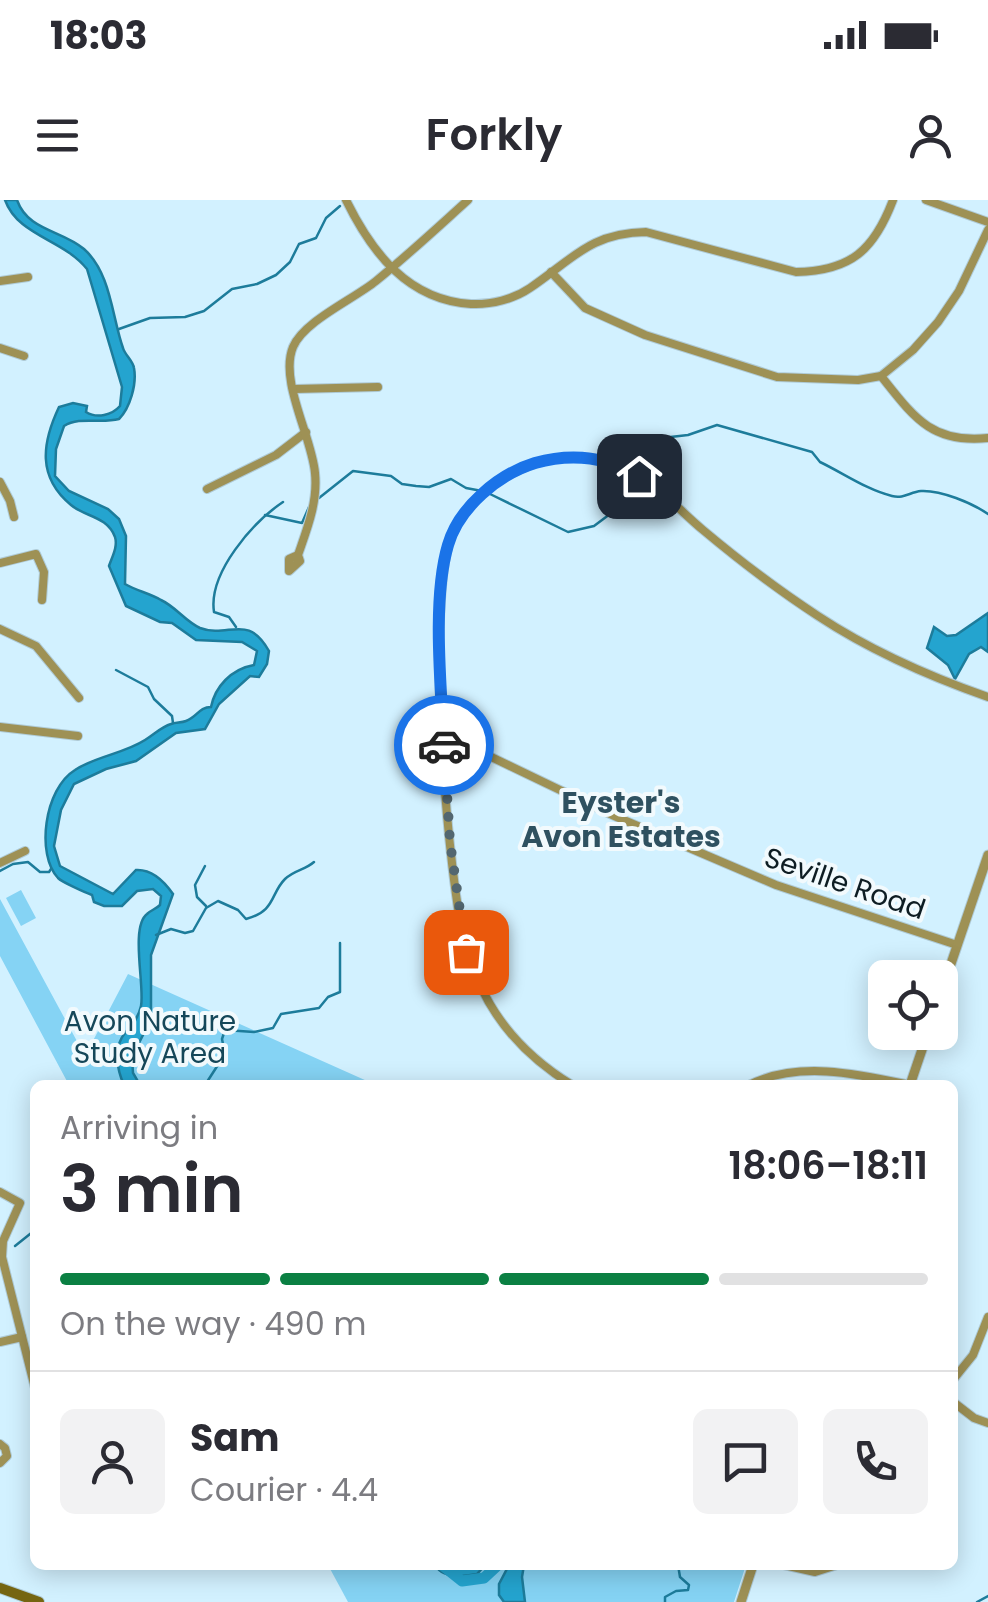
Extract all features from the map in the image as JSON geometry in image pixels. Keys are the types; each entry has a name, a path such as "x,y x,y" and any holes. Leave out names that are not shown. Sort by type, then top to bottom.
{"main road":[{"path":"0,1588 39,1602"}],"street":[{"path":"346,200 391,268 415,288 439,299 483,304 516,296 598,239 646,232 796,272 822,272 849,262 872,243 893,200"},
{"path":"298,555 316,487 290,355 300,334 391,268 468,200"},
{"path":"926,200 988,222"},
{"path":"551,272 574,298 600,317 747,369 795,380 858,380 880,376 938,322 960,291 988,230"},
{"path":"1,278 28,277"},
{"path":"0,348 24,356"},
{"path":"880,376 907,409 936,433 950,438 988,438"},
{"path":"294,389 378,387"},
{"path":"207,489 276,455 306,432"},
{"path":"564,1080 534,1060 515,1040 489,1003 466,952 450,842 442,583 448,544 475,503 510,473 546,460 575,457 609,462 639,476 769,583 844,632 918,671 988,697"},
{"path":"0,482 14,516"},
{"path":"0,563 36,554 44,572 42,600"},
{"path":"0,629 36,646 79,698"},
{"path":"0,727 78,736"},
{"name":"Seville Road","path":"444,744 483,753 626,822 776,884 958,945"},
{"path":"0,863 25,851"},
{"path":"953,960 988,855"},
{"path":"912,1080 922,1050"},
{"path":"761,1080 800,1071 871,1080"},
{"path":"0,1192 20,1203 1,1248 30,1368"},
{"path":"958,1374 973,1355 988,1317"},
{"path":"0,1342 22,1337"},
{"path":"958,1406 988,1423"},
{"path":"0,1444 6,1448 7,1456 0,1463"},
{"path":"741,1602 751,1570"}],"green space":[{"path":"21,890 36,918 21,926 6,898"},
{"name":"Avon Nature Study Area","path":"0,899 85,1056 128,974 365,1080 66,1080 0,956"},
{"path":"331,1570 744,1570 734,1602 348,1602"}],"shaded area":[{"path":"5,200 17,200 29,218 75,243 93,259 105,283 123,348 134,368 132,395 119,419 77,421 64,426 56,449 55,476 69,491 108,509 119,519 126,536 125,584 166,603 200,628 253,632 269,651 259,677 250,676 219,704 205,729 176,733 136,761 74,784 61,810 54,846 60,866 113,894 136,870 147,871 162,880 173,894 151,955 151,1019 132,1057 137,1080 122,1080 118,1052 121,1039 141,1006 139,931 142,921 160,905 161,896 153,889 137,891 122,906 104,906 94,902 92,895 58,878 47,854 50,806 64,779 75,770 137,745 164,727 186,721 211,707 225,680 254,665 257,651 242,642 196,640 172,623 160,622 126,606 109,566 116,544 111,530 71,505 52,483 46,446 59,407 73,403 87,406 86,412 90,414 109,414 120,406 122,387 87,269 11,212"},
{"path":"988,613 988,652 981,647 969,654 955,679 948,665 927,648 934,627 947,636 956,635"},
{"path":"439,1570 481,1570 460,1576"},
{"path":"506,1570 523,1570 525,1602 504,1602 499,1584"}],"waterway":[{"path":"119,329 150,318 185,317 204,311 232,289 276,275 290,262 299,244 316,238 326,218 340,206"},
{"path":"490,494 568,532 594,526 610,514 610,504 632,485 653,439 688,435 717,425 812,452 820,462 883,493 896,497 921,491 938,493 988,514"},
{"path":"319,498 353,471 391,476 402,484 416,486 429,487 451,479 482,491"},
{"path":"236,627 229,617 214,612 218,581 246,535 283,502"},
{"path":"265,515 302,523 309,507"},
{"path":"116,670 148,687 154,699 172,716 173,723"},
{"path":"0,871 28,862 40,872 51,869"},
{"path":"156,935 171,929 193,931 206,908 218,901 238,910 246,919 256,916 268,907 285,879 314,862"},
{"path":"205,866 195,885 197,897 206,906"},
{"path":"208,1080 225,1054 225,1030 254,1032 273,1028 281,1014 319,1008 328,997 340,992 340,943"},
{"path":"15,1246 30,1234"},
{"path":"448,1570 462,1581 484,1578 493,1570"},
{"path":"665,1602 665,1597 676,1591 688,1590 679,1570"},
{"path":"977,1602 988,1596"}],"way so far":[{"path":"444,745 450,842 466,952"}],"district":[{"name":"Eyster's Avon Estates","path":"621,820"}],"route":[{"path":"444,745 442,583 448,544 462,517 510,473 546,460 595,459 639,476"}]}
